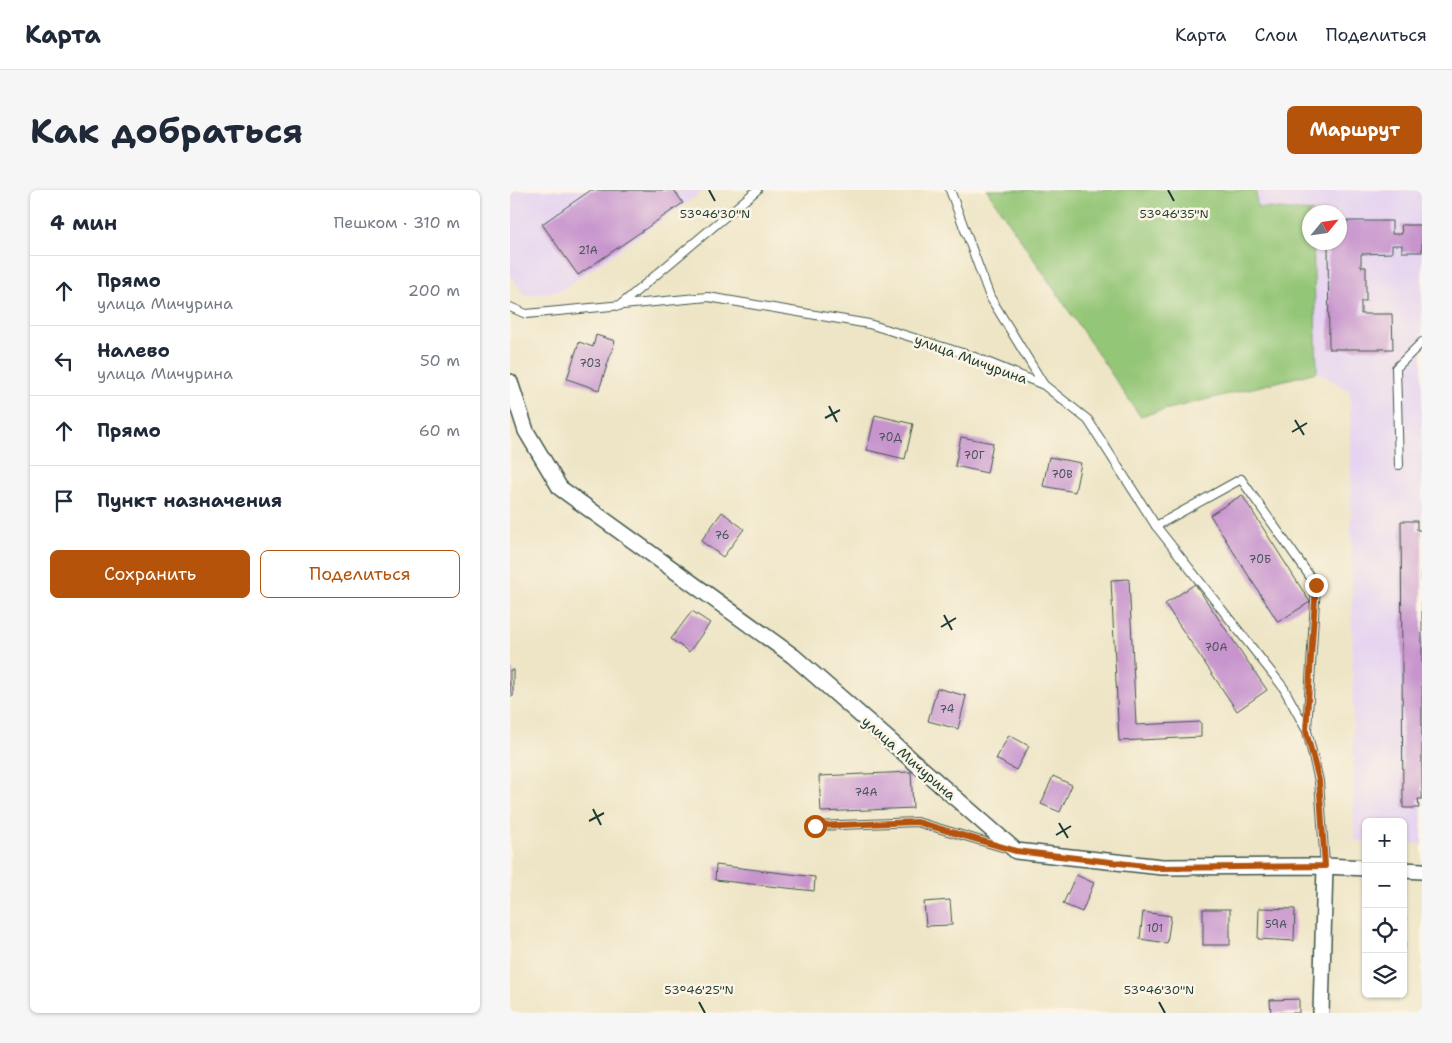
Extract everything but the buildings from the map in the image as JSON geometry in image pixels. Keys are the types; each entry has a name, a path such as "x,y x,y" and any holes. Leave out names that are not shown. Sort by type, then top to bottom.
{"street":[{"name":"улица Мичурина","path":"510,382 526,431 560,488 793,656 1016,851"},
{"path":"1016,851 1162,868 1325,866 1362,868"},
{"path":"1320,1013 1325,866"},
{"path":"1407,870 1422,871"}],"lane":[{"path":"619,306 757,190"},
{"path":"950,190 990,297 1044,385"},
{"name":"улица Мичурина","path":"510,306 526,314 708,297 869,324 972,356 1044,385 1088,420 1156,526 1284,687 1306,731 1319,780 1325,866"},
{"path":"1399,465 1396,368 1422,342"},
{"path":"1156,526 1241,478 1316,585 1306,731"},
{"path":"815,826 917,822 1016,851"}],"shaded area":[{"path":"510,190 705,190 562,290 525,296 510,275"},
{"path":"1256,190 1422,190 1422,844 1407,843 1407,818 1362,818 1362,841 1354,841 1350,391 1317,372 1313,250 1347,250 1347,205 1302,205 1302,211 1257,207"}],"green space":[{"path":"987,190 1256,190 1257,207 1302,211 1302,250 1313,250 1317,372 1140,416"}],"route":[{"path":"815,826 917,822 1016,851 1162,868 1325,866 1319,780 1306,731 1316,585"}]}
